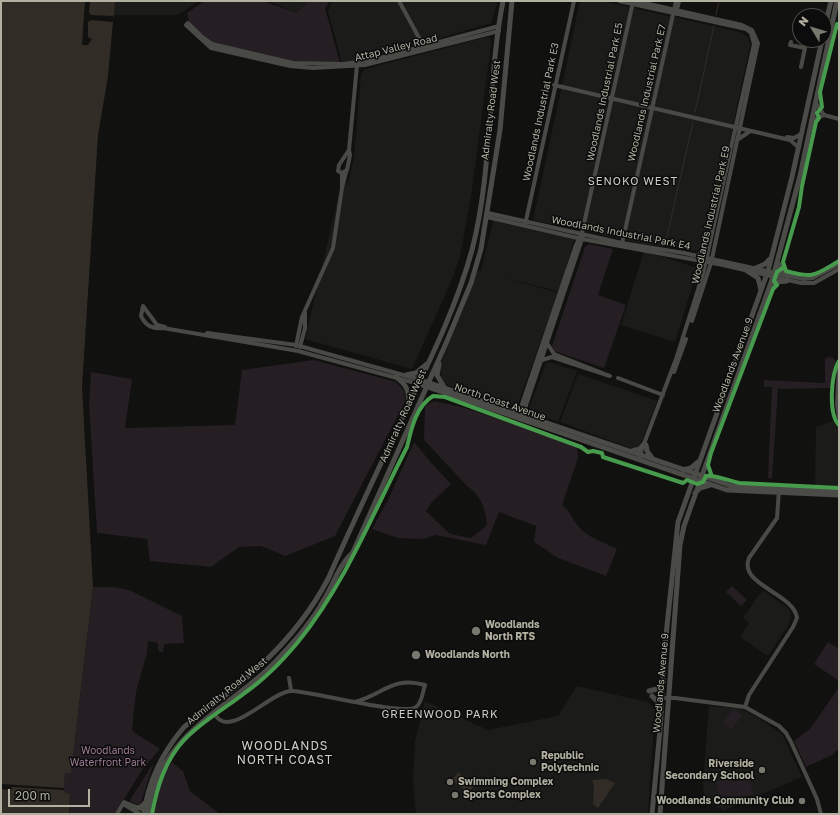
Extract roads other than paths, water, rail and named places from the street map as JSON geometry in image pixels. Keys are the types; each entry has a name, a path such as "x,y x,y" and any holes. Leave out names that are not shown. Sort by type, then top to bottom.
{"main road":[{"name":"Admiralty Road West","path":"145,813 169,757 187,734 213,706 272,657 296,629 315,602 328,579 429,362 463,282 472,248 484,180 503,1"},
{"name":"Admiralty Road West","path":"214,714 261,676 310,621 324,600 344,560 353,552 440,357 471,283 481,249 493,179 494,160 505,82 512,1"},
{"name":"Woodlands Avenue 9","path":"660,814 674,644 680,545 684,526 693,496 701,458 764,294 774,275 800,176 837,1"},
{"name":"Woodlands Avenue 9","path":"652,814 661,718 668,605 676,535 689,490 705,462 764,294 820,48"},
{"path":"486,160 490,163 494,160"},
{"path":"484,180 488,176 493,179"},
{"path":"756,268 765,264 772,257"},
{"path":"748,271 758,278 764,294 775,283 787,278 777,262"},
{"path":"440,357 437,375 444,387"},
{"path":"406,375 416,373 429,362"},
{"path":"396,377 407,386 410,404"},
{"name":"North Coast Avenue","path":"420,382 444,387 496,404 520,416 680,471"},
{"name":"North Coast Avenue","path":"428,384 438,390 641,457 652,458 697,478 732,486 781,490"},
{"path":"420,402 429,392 438,390"},
{"path":"629,452 637,450 645,445 652,458"},
{"path":"689,490 687,482 680,471 691,468 701,458"},
{"path":"693,496 700,488 711,482 705,462"},
{"path":"370,488 369,492 374,496 380,490"},
{"path":"781,490 839,490"},
{"path":"781,490 839,494"},
{"path":"360,509 367,498 373,500 374,504"},
{"path":"668,605 672,600 677,603"},
{"path":"665,645 668,649 674,644"},
{"path":"661,718 659,704 651,693 663,683"},
{"path":"206,714 214,714 213,706"},
{"name":"Admiralty Road West","path":"145,813 146,802 154,773 166,749 184,728 206,714"},
{"path":"136,808 146,802"}],"street":[{"path":"399,1 425,47"},
{"name":"Woodlands Industrial Park E3","path":"525,224 554,85 574,1"},
{"path":"619,1 634,2 674,11"},
{"name":"Woodlands Industrial Park E7","path":"622,245 677,1"},
{"name":"Woodlands Industrial Park E5","path":"520,416 542,360 581,236 634,2"},
{"name":"Woodlands Industrial Park E9","path":"641,457 706,274 758,43 752,30 742,25 674,11"},
{"name":"Attap Valley Road","path":"187,24 212,48 290,66 365,65 425,47"},
{"name":"Attap Valley Road","path":"357,64 499,29"},
{"path":"791,42 790,45 805,48 801,67"},
{"path":"296,351 305,312 333,248 344,173 350,155 348,150 357,64"},
{"path":"356,76 365,65"},
{"path":"554,85 698,117 730,126 790,138 801,134"},
{"path":"815,102 824,115 839,119"},
{"path":"811,122 824,115"},
{"path":"738,127 750,132 790,140 798,147"},
{"name":"Woodlands Industrial Park E9","path":"712,244 737,140 738,127"},
{"path":"737,140 750,132"},
{"path":"344,173 338,171 339,165 348,150"},
{"name":"Woodlands Industrial Park E4","path":"487,215 622,245 696,257 748,271 787,278"},
{"name":"Woodlands Industrial Park E5","path":"520,416 581,236"},
{"path":"712,244 717,258 722,263 712,268 706,274 696,257 702,254 712,244"},
{"name":"Woodlands Industrial Park E4","path":"722,263 756,268 768,274"},
{"path":"787,278 813,278 839,264"},
{"path":"787,278 814,283 839,269"},
{"name":"Woodlands Industrial Park E9","path":"645,445 678,362 696,303"},
{"name":"North Coast Avenue","path":"143,306 153,320 161,326 298,345 406,375 420,382 296,351 163,328 152,328 144,321 142,312 143,306"},
{"path":"542,360 552,357 610,376 554,354 547,343"},
{"path":"839,366 837,404 839,417"},
{"path":"618,378 663,395"},
{"path":"745,707 749,695 795,623 797,616 793,606 752,577 747,565 749,558 777,518 781,490"},
{"path":"289,678 291,690"},
{"path":"214,714 223,722 234,722 245,717 273,697 291,690 322,694 354,702 413,709 419,705 425,685 406,681 395,684 372,696 354,702"},
{"path":"662,696 745,707 762,715 786,733 817,799 821,814"},
{"path":"124,803 145,813"},
{"path":"124,803 145,813"},
{"path":"117,814 124,803"}],"waterway":[{"path":"716,15 719,1"},
{"path":"695,112 714,26"},
{"path":"665,245 693,122"}],"place":[{"name":"Woodlands North RTS","path":"476,631"},
{"name":"Woodlands North","path":"416,655"},
{"name":"Republic Polytechnic","path":"533,762"},
{"name":"Riverside Secondary School","path":"762,770"},
{"name":"Swimming Complex","path":"450,782"},
{"name":"Sports Complex","path":"455,795"},
{"name":"Woodlands Community Club","path":"802,801"}],"district":[{"name":"SENOKO WEST","path":"633,182"},
{"name":"GREENWOOD PARK","path":"440,715"},
{"name":"WOODLANDS NORTH COAST","path":"285,753"}],"park label":[{"name":"Woodlands Waterfront Park","path":"108,756"}]}
